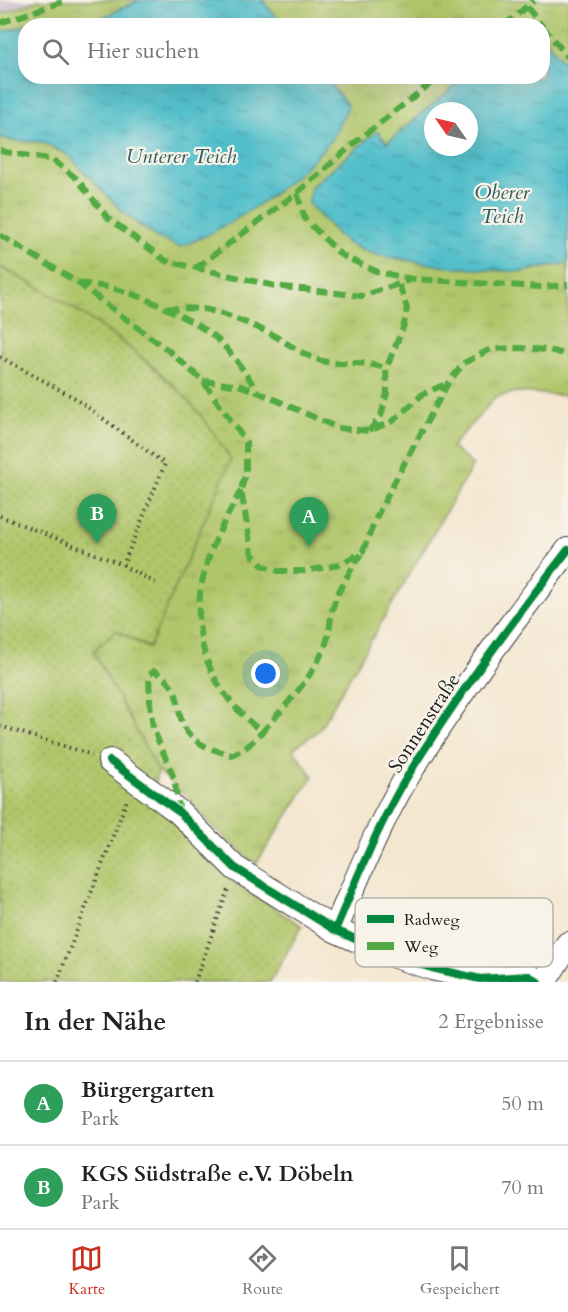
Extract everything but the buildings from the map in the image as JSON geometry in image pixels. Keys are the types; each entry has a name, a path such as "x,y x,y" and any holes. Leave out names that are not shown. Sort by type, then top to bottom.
{"street":[{"name":"Sonnenstraße","path":"335,930 370,849 406,779 493,649 568,550"},
{"path":"110,761 178,812 235,868 335,930 355,939"},
{"path":"544,982 568,944"},
{"path":"426,967 480,979 529,976 538,982"}],"path":[{"path":"0,357 75,398 165,464 123,565"},
{"path":"0,516 123,565 157,584"},
{"path":"0,726 110,761"},
{"path":"57,982 135,779"},
{"path":"195,982 235,868"}],"shaded area":[{"path":"0,0 39,0 0,14"}],"green space":[{"path":"39,0 140,0 101,18 18,18 18,27 0,32 0,14"},
{"path":"262,0 568,0 568,69 550,46 550,18 277,18"},
{"path":"331,84 457,84 435,102 424,102 424,112 387,143 377,131 311,187 338,235 362,251 543,268 568,263 568,396 517,392 496,397 451,447 473,465 319,730 293,749 313,776 256,864 214,828 187,796 158,771 93,651 116,630 148,648 179,390 93,323 48,293 0,267 0,137 13,141 42,142 68,155 124,213 140,226 179,246 193,242 231,220 329,141 348,106"},
{"path":"0,267 71,307 138,354 193,406 231,459 149,648 116,630 93,651 158,771 151,799 232,881 302,926 270,982 0,982"}],"water":[{"path":"140,0 262,0 277,18 101,18"},
{"name":"Unterer Teich","path":"18,28 18,84 331,84 348,106 329,142 298,174 260,204 239,217 179,247 156,237 124,213 68,155 42,142 13,141 0,137 0,32"},
{"name":"Oberer Teich","path":"550,46 568,69 568,263 521,272 448,267 376,255 349,244 309,204 311,187 377,131 387,143 424,112 424,156 478,156 478,102 435,102 457,84 550,84"}],"marked path":[{"path":"0,23 68,0"},
{"path":"513,18 534,0"},
{"path":"527,7 536,18"},
{"path":"550,36 568,57"},
{"path":"196,268 297,193 357,141 430,84"},
{"path":"0,151 53,160 76,178 108,218 166,261 275,286 362,296 414,279 540,287 568,285"},
{"path":"297,193 305,219 341,255 378,272 412,279"},
{"path":"0,235 78,283 169,351 203,381 246,442 246,471 241,490 252,554 262,565 278,571 305,571 339,565 363,551 376,518 397,477 448,383 464,363 491,349 549,350 568,355"},
{"path":"78,283 130,293 200,326 214,336 229,352 258,392"},
{"path":"369,431 381,416 387,393 386,369 404,325 407,308 399,284"},
{"path":"166,308 203,309 223,314 269,333 301,352 322,361 362,363 386,369"},
{"path":"203,381 241,386 338,428 369,431 393,421 423,394 448,383"},
{"path":"241,490 208,560 200,594 199,617 201,639 216,680 228,699 262,732 298,690 321,656 337,596 361,554"},
{"path":"180,813 174,778 153,728 149,675 154,671 172,686 184,726 189,734 203,745 232,755 248,746 262,732"}],"cycle path":[{"path":"335,930 377,833 407,777 444,718 484,661 568,550"},
{"path":"110,761 179,812 235,868 335,930 355,939"},
{"path":"429,967 480,979 529,976 538,982"}],"place":[{"name":"KGS Südstraße e.V. Döbeln","path":"97,544"},
{"name":"Bürgergarten","path":"309,547"}]}
